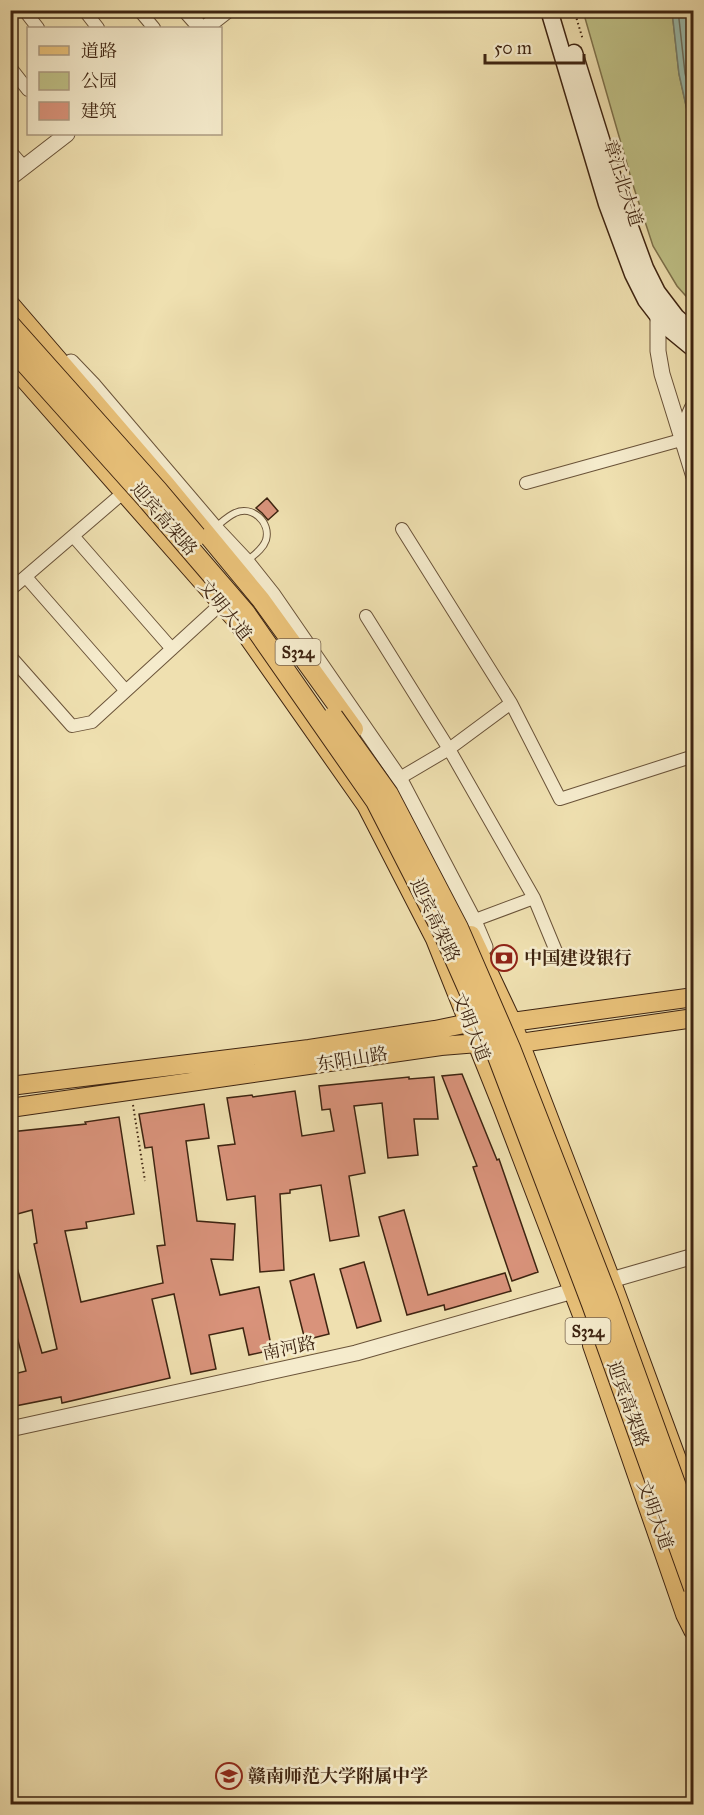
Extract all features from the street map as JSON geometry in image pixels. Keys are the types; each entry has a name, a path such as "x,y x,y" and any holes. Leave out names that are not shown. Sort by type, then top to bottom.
{"highway":[{"name":"迎宾高架路","path":"10,325 158,491 253,605 388,794 458,928 510,1048 608,1299 693,1536"},
{"name":"迎宾高架路","path":"10,346 244,613 376,801 444,934 497,1054 592,1304 693,1588"},
{"path":"593,1345 693,1630"}],"main road":[{"name":"章江北大道","path":"549,10 608,204 633,274 646,300 676,317 693,333"},
{"name":"章江北大道","path":"560,10 620,200 645,268 657,292 666,326 693,349"},
{"name":"文明大道","path":"10,302 261,600 396,780 470,922 512,1022 611,1280 693,1505"},
{"name":"文明大道","path":"10,363 236,620 366,805 435,939 478,1043 573,1291 693,1620"},
{"name":"东阳山路","path":"10,1086 309,1049 469,1023 512,1022 693,997"},
{"name":"东阳山路","path":"10,1108 441,1046 520,1043 693,1018"}],"street":[{"path":"24,10 37,27"},
{"path":"84,10 97,27"},
{"path":"139,10 153,27"},
{"path":"195,20 228,10"},
{"path":"10,67 27,89"},
{"path":"10,178 66,135"},
{"path":"10,151 24,167"},
{"path":"10,302 94,387 246,561 273,595 396,780 449,749 511,704"},
{"path":"663,310 658,351 662,374 693,477"},
{"path":"681,440 693,405"},
{"path":"526,483 681,440"},
{"path":"10,590 124,492"},
{"path":"402,530 511,704 560,799 693,756"},
{"path":"74,537 172,649"},
{"path":"26,577 126,691"},
{"path":"10,656 72,726 92,722 222,603"},
{"path":"366,616 449,749 534,898 558,956"},
{"path":"470,922 534,898"},
{"path":"611,1280 693,1256"},
{"name":"南河路","path":"10,1429 356,1353 573,1291"}],"lane":[{"path":"215,528 237,512 249,511 259,517 266,528 266,541 246,561"}],"path":[{"path":"130,1090 146,1181"},
{"path":"10,1368 13,1378"}],"green space":[{"path":"583,11 672,11 679,74 693,137 693,304 677,286 653,246"}],"water":[{"path":"672,11 693,11 693,137 679,74"}],"building":[{"path":"267,498 278,511 268,520 256,508"},
{"path":"462,1074 497,1160 499,1159 538,1272 512,1281 473,1167 477,1166 442,1076"},
{"path":"409,1077 409,1079 434,1077 438,1119 414,1119 418,1155 388,1158 382,1103 354,1106 365,1173 349,1176 359,1236 330,1241 321,1185 290,1190 290,1193 280,1194 284,1270 260,1272 255,1196 227,1200 218,1146 235,1144 227,1098 295,1091 302,1136 334,1131 330,1109 322,1110 319,1086"},
{"path":"204,1104 209,1138 186,1141 197,1221 235,1224 233,1260 211,1259 220,1295 259,1287 272,1350 249,1355 243,1328 209,1335 216,1369 191,1374 174,1294 152,1299 170,1378 62,1403 61,1397 10,1407 10,1375 26,1371 10,1310 10,1254 13,1254 42,1353 57,1349 34,1244 37,1243 32,1210 10,1216 10,1132 86,1124 85,1122 119,1117 134,1214 86,1222 87,1228 65,1231 81,1302 163,1283 157,1246 165,1245 152,1147 145,1148 139,1114"},
{"path":"404,1210 428,1295 505,1273 511,1291 445,1310 444,1305 407,1315 379,1217"},
{"path":"364,1262 381,1321 357,1328 340,1269"},
{"path":"314,1274 329,1334 305,1340 290,1281"}],"place":[{"name":"中国建设银行","path":"504,958"},
{"name":"赣南师范大学附属中学","path":"229,1776"}]}
